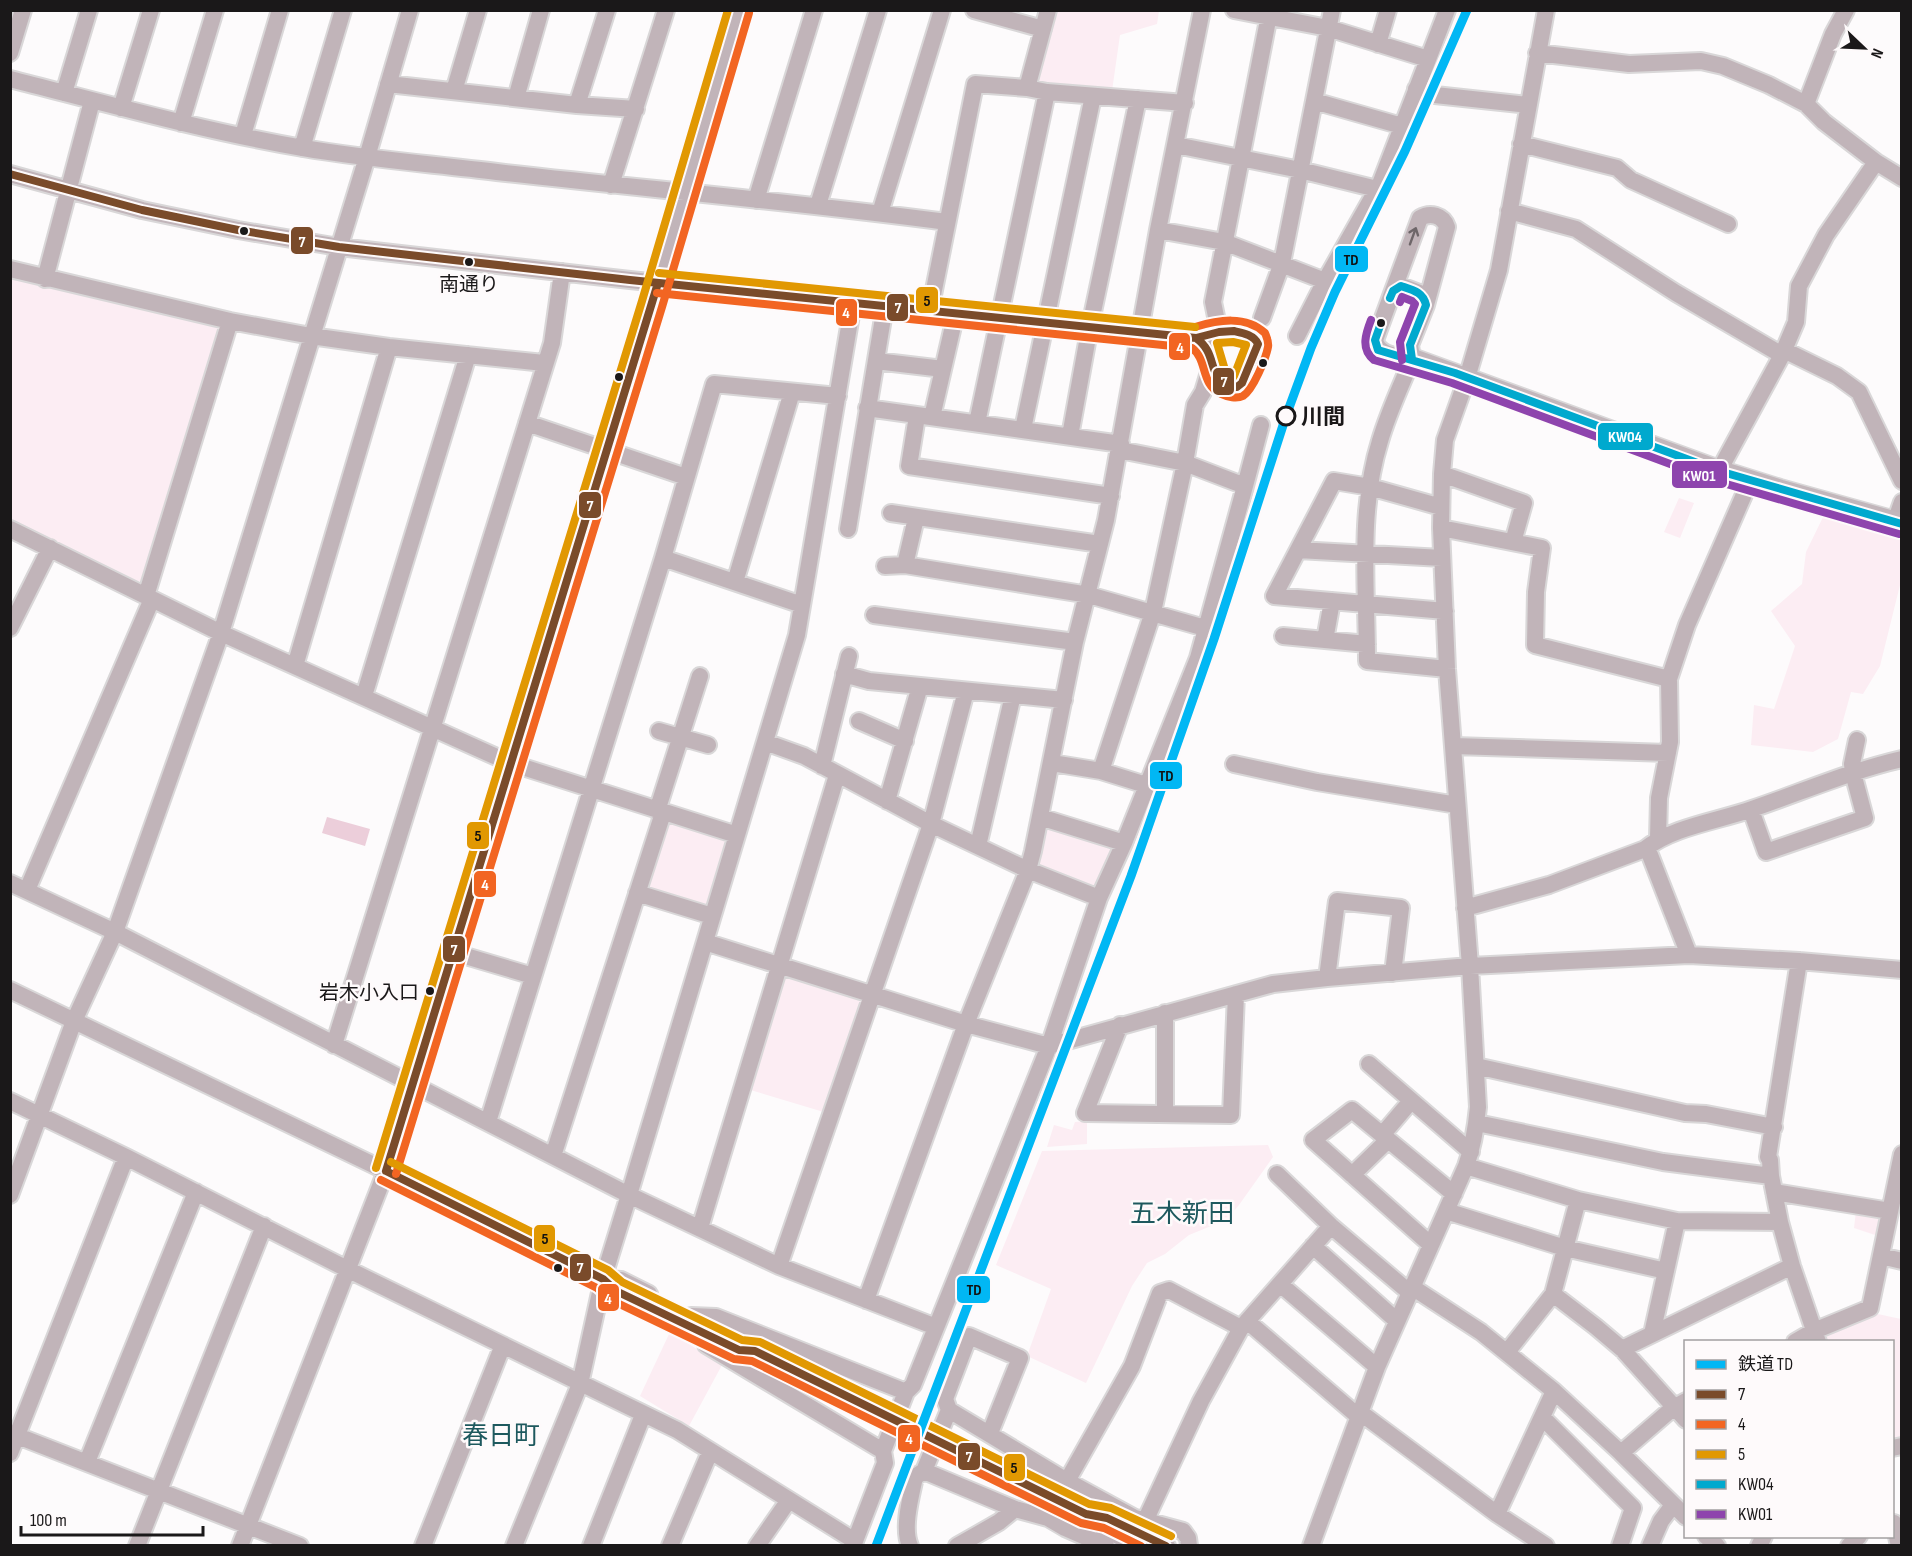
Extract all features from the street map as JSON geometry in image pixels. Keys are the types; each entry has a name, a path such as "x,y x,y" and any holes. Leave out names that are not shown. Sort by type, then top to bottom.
{"main road":[{"path":"1407,353 1467,378 1719,471 1750,481 1899,516"}],"street":[{"path":"10,53 23,10"},
{"path":"64,93 89,10"},
{"path":"121,108 151,10"},
{"path":"181,123 215,10"},
{"path":"243,135 280,10"},
{"path":"302,147 343,10"},
{"path":"10,1195 74,1021 115,932 221,633 410,10"},
{"path":"454,91 478,10"},
{"path":"516,98 541,10"},
{"path":"577,105 606,10"},
{"path":"611,185 666,10"},
{"path":"240,1545 386,1171 658,283 739,10"},
{"path":"756,200 814,10"},
{"path":"818,205 878,10"},
{"path":"880,213 942,10"},
{"path":"974,10 1043,29"},
{"path":"1027,88 1048,10"},
{"path":"866,1300 966,1024 1028,870 1052,763 1075,642 1089,595 1111,496 1158,230 1202,10"},
{"path":"1234,10 1270,14 1328,28 1428,59"},
{"path":"1262,318 1282,263 1332,10"},
{"path":"1378,44 1388,10"},
{"path":"1297,336 1325,280 1377,189 1447,10"},
{"path":"1311,1545 1377,1367 1468,1159 1477,1122 1470,966 1457,805 1442,558 1442,474 1445,440 1492,297 1546,10"},
{"path":"1806,104 1833,34 1845,10"},
{"path":"1219,331 1213,302 1270,14"},
{"path":"1537,53 1629,64 1701,61 1723,66 1769,85 1806,104 1824,122 1876,162 1902,178"},
{"path":"10,79 181,123 302,147 367,157 685,193 818,205 947,222"},
{"path":"388,84 636,110"},
{"path":"930,310 975,84 1185,103"},
{"path":"1416,89 1436,95 1528,105"},
{"path":"977,423 1047,92"},
{"path":"1023,429 1093,96"},
{"path":"1070,436 1090,326 1138,99"},
{"path":"45,279 92,101"},
{"path":"1314,101 1402,126"},
{"path":"1521,144 1617,168 1631,180 1728,224"},
{"path":"1176,145 1300,170 1377,189"},
{"path":"1719,471 1783,352 1796,322 1799,286 1826,235 1876,162"},
{"path":"10,174 142,210 339,247 658,283 1196,338 1208,345 1216,377 1223,384 1237,387 1242,383 1258,344 1254,337 1235,330 1219,331 1196,338"},
{"path":"1509,211 1576,229 1667,288 1783,352 1837,376 1859,392 1902,481"},
{"path":"1407,353 1378,350 1375,340 1420,218 1430,214 1440,218 1447,227 1426,305 1407,353 1380,441 1370,487 1366,520 1367,661 1448,669"},
{"path":"1158,230 1224,242 1325,280"},
{"path":"10,269 230,321 311,336 389,347 544,363"},
{"path":"334,1045 552,343 562,272"},
{"path":"1393,291 1401,286 1422,294 1426,305"},
{"path":"514,1545 580,1384 603,1279 796,635 853,303"},
{"path":"848,530 885,306"},
{"path":"956,313 943,369 909,466 1111,496"},
{"path":"27,890 149,597 230,321"},
{"path":"295,666 389,347"},
{"path":"364,696 468,355"},
{"path":"876,361 943,369"},
{"path":"1101,771 1153,612 1195,405 1203,392 1209,372 1214,370"},
{"path":"488,1122 663,558 714,384 838,396"},
{"path":"735,582 792,392"},
{"path":"867,408 1070,436 1185,463 1245,486"},
{"path":"527,423 686,477"},
{"path":"10,1101 677,1430 854,1543 885,1463 883,1451 906,1392 913,1385 1048,1046 1099,898 1124,843 1198,658 1261,425"},
{"path":"1442,474 1524,503 1513,542"},
{"path":"1441,507 1370,487 1334,481 1274,596 1445,611"},
{"path":"1689,955 1650,855 1670,742 1669,679 1687,625 1750,481"},
{"path":"891,513 1100,544"},
{"path":"905,565 916,518"},
{"path":"1441,528 1542,548 1536,592 1535,645 1669,679"},
{"path":"10,529 221,633 510,763 736,835"},
{"path":"10,628 50,548"},
{"path":"1298,550 1442,558"},
{"path":"663,558 802,605"},
{"path":"885,566 905,565 1089,595 1205,628"},
{"path":"1325,640 1332,601"},
{"path":"874,615 1075,642"},
{"path":"1283,636 1367,644"},
{"path":"822,766 849,656"},
{"path":"844,674 869,681 1064,700"},
{"path":"553,1155 638,893 680,737 700,676"},
{"path":"887,801 920,686"},
{"path":"779,1266 931,824 966,691"},
{"path":"978,846 1013,695"},
{"path":"859,721 905,741"},
{"path":"659,731 708,745"},
{"path":"1751,810 1766,852 1865,818 1852,764 1857,740"},
{"path":"765,742 804,756 931,824 1028,870 1099,898"},
{"path":"1454,746 1668,753"},
{"path":"1465,908 1549,885 1651,844 1853,773 1902,759"},
{"path":"1052,763 1101,771 1146,785"},
{"path":"1234,764 1317,782 1457,805"},
{"path":"700,1228 837,775"},
{"path":"1040,817 1124,843"},
{"path":"10,883 115,932 629,1195 779,1266 936,1327"},
{"path":"638,893 712,916"},
{"path":"1327,978 1337,901 1401,908 1393,973"},
{"path":"705,942 966,1024 1048,1046 1273,984 1327,978 1470,966 1689,955 1799,960 1902,970"},
{"path":"452,952 533,976"},
{"path":"1799,960 1768,1157 1780,1222 1792,1266 1816,1336"},
{"path":"10,990 386,1171 603,1279 621,1280 688,1320 743,1340 755,1351 1086,1514 1103,1527 1137,1545"},
{"path":"1120,1025 1085,1113 1231,1115 1236,994"},
{"path":"1165,1013 1165,1114"},
{"path":"1368,1064 1411,1101 1468,1159 1578,1200 1677,1221 1780,1222"},
{"path":"1476,1066 1685,1113 1706,1114 1774,1127"},
{"path":"1352,1175 1385,1137 1411,1101"},
{"path":"1431,1245 1313,1140 1352,1110 1454,1194"},
{"path":"1477,1122 1890,1211"},
{"path":"1799,1340 1816,1336 1870,1308 1902,1154"},
{"path":"10,1453 14,1434 126,1157"},
{"path":"1277,1174 1331,1226 1411,1290 1481,1332 1554,1391 1684,1515"},
{"path":"87,1462 196,1192"},
{"path":"1507,1352 1553,1294 1578,1200"},
{"path":"1446,1211 1565,1248 1666,1271"},
{"path":"1652,1334 1677,1221"},
{"path":"137,1545 264,1226"},
{"path":"1145,1521 1201,1401 1244,1324 1331,1226"},
{"path":"1313,1246 1397,1321"},
{"path":"1881,1256 1902,1260"},
{"path":"1622,1349 1792,1266"},
{"path":"1280,1284 1377,1367"},
{"path":"1067,1481 1132,1366 1160,1293 1169,1290 1244,1324 1360,1415 1497,1514 1546,1545"},
{"path":"1553,1294 1622,1349 1679,1404 1621,1453"},
{"path":"688,1320 716,1317 906,1392"},
{"path":"688,1320 696,1338 883,1451"},
{"path":"990,1433 1020,1358 969,1336 945,1399 949,1410 1067,1481 1135,1518 1183,1531 1188,1538 1189,1545"},
{"path":"423,1545 502,1345"},
{"path":"1497,1514 1554,1391"},
{"path":"910,1545 908,1515 915,1477 924,1471 949,1410"},
{"path":"591,1545 643,1414"},
{"path":"1542,1417 1633,1508 1620,1545"},
{"path":"14,1434 300,1545"},
{"path":"670,1545 710,1452"},
{"path":"924,1471 1015,1509 1048,1518 1065,1528 1106,1545"},
{"path":"757,1545 789,1500"},
{"path":"1650,1545 1661,1521 1672,1505"},
{"path":"957,1545 999,1522 1015,1509"},
{"path":"1086,1514 1107,1518 1167,1545"},
{"path":"1896,1522 1899,1545"}],"shaded area":[{"path":"1053,11 1159,11 1157,24 1120,35 1112,91 1041,86 1036,78"},
{"path":"10,275 216,324 221,332 145,579 137,582 11,520"},
{"path":"1679,498 1694,503 1680,538 1664,532"},
{"path":"1826,511 1901,533 1901,581 1880,666 1863,694 1851,692 1838,739 1813,752 1751,745 1754,705 1774,709 1795,646 1771,611 1802,584 1806,552"},
{"path":"327,817 370,829 365,846 322,833"},
{"path":"1044,821 1118,845 1098,892 1034,868"},
{"path":"666,822 729,841 708,910 644,890"},
{"path":"785,972 865,998 827,1113 747,1089"},
{"path":"1087,1121 1087,1144 1047,1147 1054,1125 1072,1130 1075,1122"},
{"path":"1268,1145 1273,1157 1226,1220 1189,1235 1165,1254 1147,1263 1132,1286 1086,1383 1027,1356 1051,1289 996,1265 1042,1151"},
{"path":"1856,1211 1882,1216 1878,1236 1854,1228"},
{"path":"1873,1313 1901,1319 1901,1440 1894,1443 1894,1340 1824,1340 1822,1335"},
{"path":"670,1332 722,1365 689,1426 640,1396"}],"tunnel":[{"path":"1048,1518 1067,1481"}],"rail line":[{"name":"TD","path":"876,1546 1131,876 1214,639 1286,416 1311,348 1335,292 1405,151 1467,10"}],"transit line":[{"name":"5","path":"376,1168 642,301 728,10"},
{"name":"4","path":"396,1174 662,307 749,13"},
{"name":"7","path":"10,174 142,210 238,230 339,247 630,280 1196,338"},
{"name":"5","path":"659,273 1195,327"},
{"name":"7","path":"386,1171 658,283"},
{"name":"KW04","path":"1390,298 1393,291 1401,286 1417,292 1425,301 1426,305 1410,345 1412,359"},
{"name":"4","path":"657,293 1192,348 1197,353 1214,390 1229,397 1243,396 1255,381 1265,358 1268,345 1265,333 1241,321 1213,322 1195,327"},
{"name":"KW01","path":"1400,302 1402,297 1415,304 1400,342 1402,360"},
{"name":"KW01","path":"1371,320 1366,335 1366,346 1374,360 1452,383 1716,481 1899,534"},
{"name":"KW04","path":"1381,323 1375,340 1378,350 1455,373 1719,471 1902,524"},
{"name":"7","path":"1234,331 1251,336 1258,344 1242,383 1237,387 1220,379 1204,345 1196,338 1234,331"},
{"name":"5","path":"1233,342 1246,345 1234,376 1225,370 1217,343 1233,342"},
{"name":"5","path":"391,1162 608,1270 622,1282 742,1340 760,1342 1089,1504 1111,1508 1171,1536"},
{"name":"7","path":"386,1171 603,1279 616,1291 739,1350 755,1351 1086,1514 1107,1518 1166,1546"},
{"name":"4","path":"381,1180 597,1288 611,1300 734,1359 752,1361 1081,1523 1104,1528 1141,1546"}],"place":[{"name":"南通り","path":"469,262"},
{"name":"川間","path":"1286,416"},
{"name":"岩木小入口","path":"430,991"}],"district":[{"name":"五木新田","path":"1182,1213"},
{"name":"春日町","path":"501,1435"}]}
